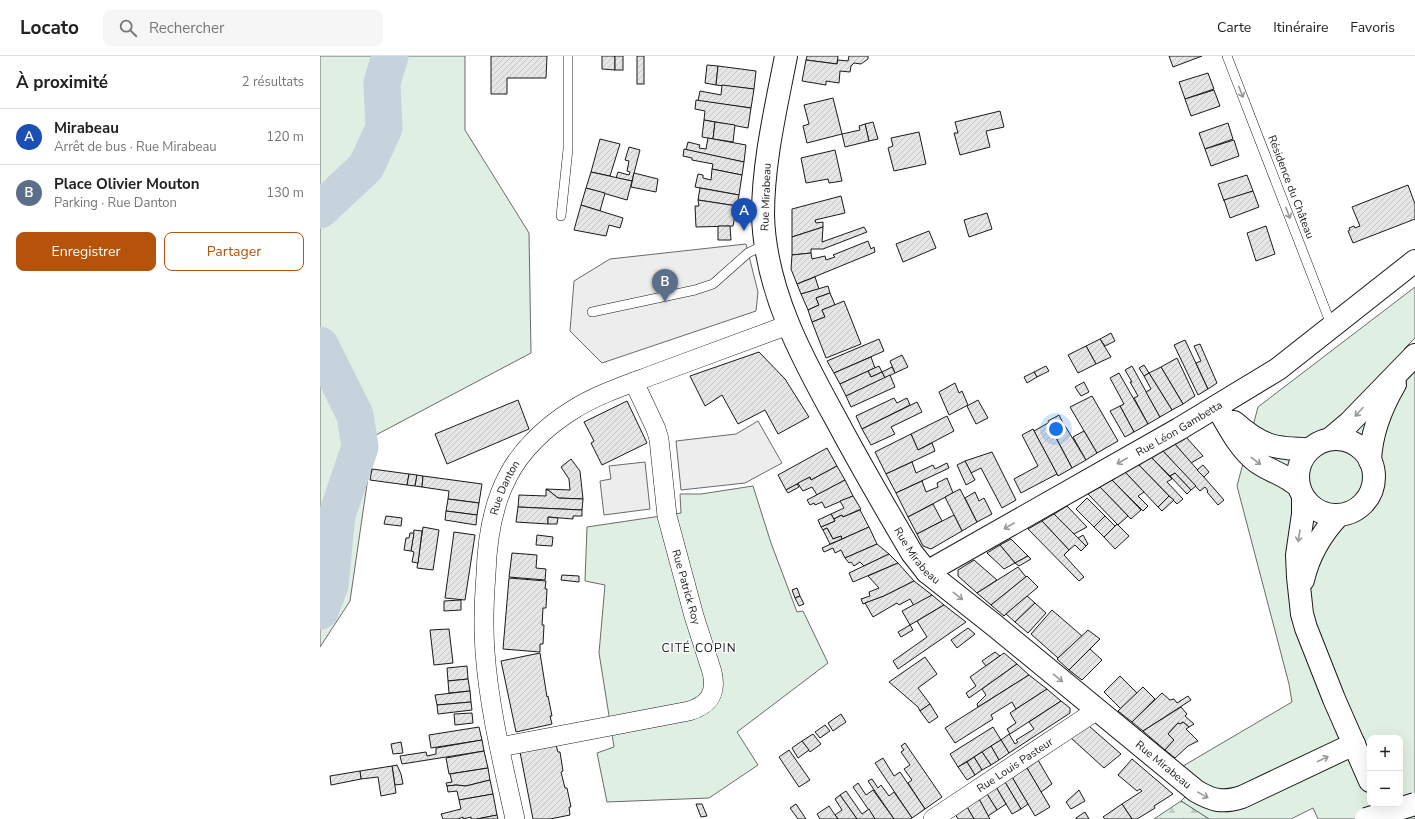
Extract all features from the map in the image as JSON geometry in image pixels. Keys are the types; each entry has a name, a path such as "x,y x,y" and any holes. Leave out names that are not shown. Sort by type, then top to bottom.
{"main road":[{"name":"Rue Mirabeau","path":"786,56 768,153 763,214 766,246 778,295 788,325 812,375 864,471 912,553 927,572 1196,791 1214,800 1223,801 1242,797 1354,744"},
{"name":"Rue Léon Gambetta","path":"927,572 1217,407 1283,366 1415,262"},
{"path":"1367,775 1311,644 1306,628 1301,601 1297,555 1303,514 1298,475 1300,464 1310,449 1330,439 1349,423 1411,360"},
{"path":"1370,461 1375,427 1386,400 1411,360"},
{"path":"1217,407 1244,431 1261,443 1278,447 1310,449"},
{"path":"1217,407 1250,456 1268,469 1286,476 1316,510 1327,514 1339,515 1354,511 1364,503 1371,492 1374,480 1370,461 1363,451 1354,443 1330,439"},
{"path":"1301,601 1305,573 1311,555 1323,534 1339,515"},
{"path":"1366,819 1415,804"},
{"path":"1381,807 1386,819"}],"street":[{"name":"Rue Danton","path":"514,819 487,673 484,618 488,539 496,504 501,490 515,464 534,442 562,417 585,403 634,382 788,325"},
{"name":"Rue Patrick Roy","path":"500,747 697,709 705,704 713,689 713,676 694,616 667,516 659,439 656,429 634,382"},
{"name":"Rue Louis Pasteur","path":"933,819 1097,710"}],"lane":[{"path":"562,216 568,149 568,56"},
{"name":"Résidence du Château","path":"1227,56 1332,327"},
{"path":"592,312 695,290 713,284 748,254 756,249 766,246"}],"green space":[{"path":"320,56 465,56 465,130 529,233 531,353 374,436 350,601 320,647"},
{"path":"1415,287 1415,338 1404,349 1415,360 1415,819 1318,819 1313,808 1291,819 1209,819 1181,801 1200,782 1183,766 1292,702 1289,684 1237,486 1258,407"},
{"path":"753,486 771,543 797,612 803,611 828,663 737,732 758,765 709,798 607,802 597,753 614,747 599,653 605,585 585,581 587,527 681,513 680,494 701,494"},
{"path":"1181,801 1209,819 1154,819"}],"shaded area":[{"path":"746,244 758,292 756,311 602,363 570,331 574,281 610,259"},
{"path":"758,421 782,463 745,483 681,490 676,441 736,434"},
{"path":"645,462 650,509 604,515 600,481 611,479 609,466"}],"building":[{"path":"491,56 547,56 546,78 507,78 507,94 491,94"},
{"path":"602,56 615,56 615,70 602,69"},
{"path":"615,56 623,56 623,70 615,70"},
{"path":"637,56 644,56 644,84 637,84"},
{"path":"807,56 838,56 837,64 806,60"},
{"path":"849,56 868,56 868,59 861,64 854,63 851,66 850,72 840,71 839,83 826,81 826,85 802,81 806,60 837,64 838,60 848,61"},
{"path":"1169,56 1202,56 1173,67"},
{"path":"707,65 718,66 716,85 705,83"},
{"path":"718,66 756,71 754,89 716,85"},
{"path":"1208,73 1214,89 1185,99 1179,82"},
{"path":"722,85 754,89 751,108 698,101 700,91 721,95"},
{"path":"1214,90 1220,106 1191,116 1185,99"},
{"path":"833,98 842,134 807,143 803,126 809,124 804,105"},
{"path":"696,100 751,108 748,128 704,120 705,111 695,109"},
{"path":"1000,111 1004,127 986,131 990,147 960,155 954,133 958,133 955,122"},
{"path":"704,120 715,122 713,139 702,137"},
{"path":"715,122 735,125 733,142 713,139"},
{"path":"873,122 878,139 869,141 865,124"},
{"path":"1228,123 1233,139 1205,149 1199,133"},
{"path":"865,124 869,141 845,147 842,134 860,130 859,126"},
{"path":"919,132 926,164 894,171 888,148 893,146 891,138"},
{"path":"708,138 746,145 744,162 686,150 688,142 700,145 699,148 706,149"},
{"path":"600,139 620,144 610,176 591,172"},
{"path":"1234,140 1239,156 1211,166 1205,149"},
{"path":"629,147 640,150 632,181 616,178 618,172 629,175 630,172 627,171 629,161 625,160"},
{"path":"684,149 744,162 742,175 712,169 713,164 692,160 692,158 683,156"},
{"path":"835,150 842,181 829,183 828,179 806,183 801,158"},
{"path":"712,169 742,175 739,195 695,187 698,174 703,175 703,178 711,180"},
{"path":"591,172 632,181 627,200 586,188"},
{"path":"634,173 658,179 656,192 631,187"},
{"path":"1247,175 1253,191 1224,201 1218,184"},
{"path":"1408,185 1415,204 1415,219 1353,243 1348,231 1350,230 1349,228 1360,226 1352,207"},
{"path":"586,188 605,193 600,211 581,205"},
{"path":"700,188 739,195 737,206 698,200"},
{"path":"1253,191 1259,207 1230,218 1224,200"},
{"path":"841,196 845,213 815,220 816,223 823,222 823,227 792,237 792,209"},
{"path":"698,200 737,206 733,226 696,227 695,206 699,206"},
{"path":"581,205 623,218 620,228 609,225 606,236 574,230"},
{"path":"987,213 992,229 969,237 964,220"},
{"path":"718,226 730,226 731,240 718,240"},
{"path":"1266,226 1275,254 1256,261 1247,233"},
{"path":"823,227 822,242 864,227 867,232 823,249 811,249 811,253 792,255 792,237"},
{"path":"929,231 936,248 903,262 896,244"},
{"path":"868,241 871,249 874,247 875,252 797,284 791,269 792,255 811,253 812,259 825,256 826,260 835,257 833,255"},
{"path":"815,277 819,289 801,294 797,284"},
{"path":"828,286 830,293 816,298 819,305 808,310 801,294"},
{"path":"830,293 835,305 822,310 825,317 812,322 808,310 819,305 816,298"},
{"path":"844,301 861,344 826,358 812,322 825,317 822,310"},
{"path":"1111,333 1115,341 1105,346 1100,339"},
{"path":"879,339 884,351 834,373 827,361"},
{"path":"1100,339 1111,357 1096,364 1086,346"},
{"path":"1185,340 1208,389 1198,395 1174,345"},
{"path":"1200,344 1217,383 1208,389 1196,363 1201,361 1194,346"},
{"path":"1086,346 1096,364 1078,373 1068,355"},
{"path":"759,352 785,379 809,417 778,434 765,410 738,424 722,395 705,406 690,376"},
{"path":"902,355 908,367 895,373 890,361"},
{"path":"871,357 875,368 840,384 834,373"},
{"path":"1177,358 1195,396 1183,404 1161,367"},
{"path":"1144,365 1149,373 1144,376 1139,368"},
{"path":"879,366 882,372 871,377 868,371"},
{"path":"1046,366 1049,371 1037,377 1034,372"},
{"path":"1132,366 1160,417 1148,424 1134,398 1138,396 1125,370"},
{"path":"892,367 895,373 885,378 882,372"},
{"path":"1161,367 1183,404 1172,410 1149,373"},
{"path":"868,371 871,377 882,372 885,378 846,396 840,384"},
{"path":"1034,372 1037,377 1027,383 1024,377"},
{"path":"1119,373 1148,424 1134,432 1120,406 1124,404 1110,378"},
{"path":"1149,373 1172,410 1160,417 1146,392 1151,389 1144,376"},
{"path":"890,375 895,387 851,407 846,396"},
{"path":"1084,382 1089,392 1081,396 1075,387"},
{"path":"955,383 959,393 962,391 968,405 949,415 939,392"},
{"path":"1092,396 1118,441 1097,453 1070,407"},
{"path":"894,398 897,403 907,398 910,405 862,429 856,416"},
{"path":"518,400 529,429 447,464 435,434"},
{"path":"978,400 988,418 976,424 967,406"},
{"path":"627,401 647,443 602,465 591,443 594,441 584,422"},
{"path":"917,402 922,412 891,427 895,434 871,445 862,429"},
{"path":"1120,406 1134,432 1125,437 1110,411"},
{"path":"1059,415 1062,421 1051,428 1048,421"},
{"path":"947,416 954,431 918,450 911,434"},
{"path":"1062,421 1086,460 1072,468 1051,428"},
{"path":"1048,423 1072,468 1058,476 1034,431"},
{"path":"1033,429 1057,474 1021,493 1014,479 1038,466 1022,435"},
{"path":"1084,431 1097,453 1086,460 1073,437"},
{"path":"911,434 918,450 932,443 935,451 886,474 875,452"},
{"path":"1186,437 1203,456 1191,463 1174,443"},
{"path":"1174,443 1224,500 1218,505 1207,492 1208,491 1205,487 1200,491 1162,450"},
{"path":"827,448 837,466 811,480 810,477 786,490 778,475"},
{"path":"1162,450 1196,486 1191,490 1175,473 1170,476 1151,457"},
{"path":"992,452 1016,500 1002,508 981,468 971,473 965,461"},
{"path":"1151,457 1172,479 1167,482 1183,499 1177,504 1138,464"},
{"path":"571,459 580,471 583,499 558,498 546,490 546,489 570,490 569,479 561,467"},
{"path":"965,461 975,480 966,485 957,465"},
{"path":"912,462 916,473 933,465 935,469 947,463 949,468 896,493 886,474"},
{"path":"1138,464 1169,496 1158,507 1125,472"},
{"path":"1203,465 1209,472 1204,477 1197,470"},
{"path":"837,466 845,480 817,495 812,487 803,491 798,483 810,477 811,480"},
{"path":"372,469 409,474 407,485 370,480"},
{"path":"1125,472 1144,492 1138,496 1148,506 1143,511 1112,480"},
{"path":"1175,473 1191,490 1187,494 1170,476"},
{"path":"409,474 417,475 415,486 407,485"},
{"path":"417,475 423,476 422,487 415,486"},
{"path":"423,476 482,484 479,503 448,499 449,491 422,487"},
{"path":"947,478 953,493 908,517 896,493 922,481 926,492 938,487 937,483"},
{"path":"845,480 853,496 825,508 822,502 815,505 814,503 810,505 807,500"},
{"path":"1112,480 1141,510 1131,519 1100,487"},
{"path":"797,484 799,487 788,493 786,490"},
{"path":"1100,487 1128,516 1118,525 1088,494"},
{"path":"960,489 977,522 962,531 945,497"},
{"path":"546,490 558,498 583,499 582,510 518,507 519,495 546,496"},
{"path":"975,492 979,501 984,498 992,514 977,522 965,498"},
{"path":"853,496 861,509 843,517 842,515 834,519 831,514 844,508 840,501"},
{"path":"1169,496 1174,500 1162,511 1158,507"},
{"path":"1087,498 1105,516 1094,527 1076,509"},
{"path":"448,499 479,503 477,515 446,511"},
{"path":"933,504 942,521 917,534 908,517"},
{"path":"1067,506 1087,527 1074,534 1054,514"},
{"path":"518,507 582,510 582,516 573,516 573,519 548,517 548,524 516,522"},
{"path":"860,510 869,527 842,539 841,536 833,539 827,528 823,530 821,527 835,521 834,519 842,515 843,517"},
{"path":"446,511 477,515 476,525 445,520"},
{"path":"831,514 835,521 821,527 818,520"},
{"path":"1054,514 1086,546 1081,551 1075,545 1069,550 1042,521"},
{"path":"954,515 962,531 931,549 923,546 917,534"},
{"path":"386,516 402,518 401,526 384,524"},
{"path":"1105,516 1115,526 1104,537 1094,527"},
{"path":"548,517 558,518 557,524 548,524"},
{"path":"1042,521 1069,550 1064,555 1084,577 1079,581 1028,529"},
{"path":"1117,524 1129,536 1115,549 1104,537"},
{"path":"423,527 439,530 433,570 417,568"},
{"path":"869,527 877,544 845,558 841,550 835,553 833,548 824,552 822,548"},
{"path":"827,528 833,539 841,536 842,539 830,544 823,530"},
{"path":"414,530 422,531 418,563 412,562 414,552 411,551"},
{"path":"454,532 475,535 465,600 445,598"},
{"path":"410,533 414,533 411,551 404,550 406,538 409,538"},
{"path":"537,535 553,537 552,546 536,545"},
{"path":"1083,535 1088,544 1086,546 1078,538"},
{"path":"1011,539 1028,556 1015,563 1000,545"},
{"path":"877,544 889,554 864,566 860,562 854,566 845,558"},
{"path":"1000,545 1015,563 1004,569 987,553"},
{"path":"512,553 537,555 536,568 546,569 545,580 509,577"},
{"path":"889,554 898,563 853,582 849,573"},
{"path":"1028,556 1031,559 1019,566 1015,563"},
{"path":"974,560 997,580 977,593 958,576 958,570"},
{"path":"898,563 914,581 884,596 863,604 861,599 870,596 869,592 879,588 868,576"},
{"path":"1018,567 1026,577 991,605 977,593"},
{"path":"562,575 579,576 579,582 561,580"},
{"path":"1027,576 1038,587 1004,616 991,605"},
{"path":"509,578 546,581 546,608 543,608 542,625 544,625 543,644 540,644 540,652 503,649"},
{"path":"914,581 932,595 914,606 910,599 899,605 897,603 873,617 865,603 884,596"},
{"path":"797,588 800,596 795,598 792,590"},
{"path":"932,595 944,605 910,625 902,611"},
{"path":"800,596 804,604 799,606 795,598"},
{"path":"1027,596 1035,603 1015,622 1006,614"},
{"path":"461,600 461,610 444,611 444,601"},
{"path":"1035,603 1046,613 1028,633 1015,622"},
{"path":"944,605 966,622 898,669 893,661 927,637 917,621"},
{"path":"1052,610 1082,636 1058,658 1031,634"},
{"path":"910,625 913,630 901,637 898,632"},
{"path":"968,628 975,634 957,648 951,640"},
{"path":"449,629 453,663 434,665 430,630"},
{"path":"1088,630 1100,639 1069,670 1057,659"},
{"path":"1090,649 1102,660 1082,680 1069,670"},
{"path":"995,652 1000,656 986,666 982,661"},
{"path":"540,653 547,697 548,696 552,716 550,716 552,724 516,732 501,661"},
{"path":"1004,653 1017,664 969,698 966,693 976,686 970,677"},
{"path":"925,657 937,674 918,688 930,704 920,711 918,707 889,682"},
{"path":"1017,664 1029,675 978,707 977,704 986,695 982,689"},
{"path":"467,666 468,679 448,681 447,668"},
{"path":"1029,675 1047,689 1016,709 1012,702 991,715 993,719 955,743 945,728"},
{"path":"1120,676 1137,693 1121,709 1104,692"},
{"path":"468,679 470,691 449,693 448,681"},
{"path":"1143,687 1155,699 1132,722 1118,711"},
{"path":"1047,689 1061,701 1010,734 1007,729 1016,723 1010,713"},
{"path":"470,691 471,702 437,705 435,695"},
{"path":"1162,693 1170,700 1174,699 1177,703 1188,696 1191,700 1143,731 1132,722"},
{"path":"1061,701 1070,708 1070,713 1009,753 1001,740 1009,734 1015,744 1018,742 1016,740 1034,729 1029,722"},
{"path":"471,702 472,710 438,714 437,705"},
{"path":"930,704 938,717 929,723 920,711"},
{"path":"1181,707 1187,714 1185,716 1194,724 1189,727 1183,722 1180,724 1178,723 1168,734 1174,740 1165,750 1143,731"},
{"path":"472,713 473,723 455,725 454,714"},
{"path":"841,714 846,722 833,731 828,723"},
{"path":"1183,722 1189,727 1186,729 1198,741 1188,746 1175,758 1165,750 1174,740 1168,734 1178,723 1180,724"},
{"path":"825,725 830,731 820,738 815,732"},
{"path":"1089,726 1121,754 1104,768 1071,738"},
{"path":"479,727 482,740 431,748 429,735"},
{"path":"993,727 1001,740 958,767 950,754"},
{"path":"813,734 821,744 810,752 802,741"},
{"path":"482,740 484,751 402,764 400,756 426,752 427,756 436,754 436,748"},
{"path":"1001,740 1009,753 999,760 991,746"},
{"path":"802,741 809,750 798,758 792,748"},
{"path":"401,742 403,753 393,754 391,744"},
{"path":"905,743 942,797 925,809 908,783 912,780 904,769 910,765 901,752 904,750 901,746"},
{"path":"556,745 558,752 560,752 563,771 561,772 565,788 567,788 571,807 569,807 570,815 550,819 533,819 520,752"},
{"path":"991,746 999,760 991,765 982,752"},
{"path":"789,750 810,780 799,787 779,757"},
{"path":"484,751 488,768 449,774 446,758"},
{"path":"982,752 991,765 982,770 974,757"},
{"path":"974,757 982,770 975,775 967,762"},
{"path":"883,758 894,776 900,772 925,809 912,818 875,763"},
{"path":"1132,759 1173,794 1154,806 1155,808 1137,819 1132,819 1122,804 1142,791 1140,789 1137,791 1118,775"},
{"path":"1038,760 1052,784 1041,792 1027,768"},
{"path":"967,762 975,775 967,780 958,767"},
{"path":"397,765 403,784 395,785 392,766"},
{"path":"392,766 396,793 381,796 378,777 361,779 360,771"},
{"path":"488,768 490,780 466,786 447,786 446,783 452,782 450,774"},
{"path":"1027,768 1050,807 1035,816 1012,777"},
{"path":"360,771 361,779 331,785 330,776"},
{"path":"1012,777 1028,804 1021,809 1005,782"},
{"path":"872,779 878,788 881,785 889,796 894,792 912,818 894,819 868,781"},
{"path":"490,780 493,794 459,800 457,791 448,792 447,786 466,786"},
{"path":"1005,782 1021,809 1012,814 996,787"},
{"path":"858,783 866,795 873,790 894,819 875,819 853,787"},
{"path":"996,787 1006,804 997,810 987,794"},
{"path":"1079,790 1085,801 1071,809 1066,802"},
{"path":"846,791 862,814 869,809 875,819 857,819 840,795"},
{"path":"493,794 497,815 477,819 471,819 471,817 463,819 463,817 458,819 443,819 441,814 461,809 459,800"},
{"path":"987,794 997,810 988,816 979,799"},
{"path":"840,795 857,819 838,819 835,815 842,810 835,799"},
{"path":"979,799 990,819 974,819 967,807"},
{"path":"696,804 702,804 707,816 701,817"},
{"path":"796,804 806,819 798,819 790,808"},
{"path":"1122,804 1132,819 1105,819 1103,817"},
{"path":"829,806 838,819 820,819 817,814"},
{"path":"967,807 974,819 958,819 955,814"},
{"path":"1085,812 1089,819 1076,819 1076,818"},
{"path":"497,815 498,819 477,819"}],"waterway":[{"path":"320,210 366,167 384,128 382,83 390,56"},
{"path":"320,345 355,415 360,447 337,515 330,585 320,611"}],"place":[{"name":"Mirabeau","path":"744,231"},
{"name":"Place Olivier Mouton","path":"665,302"}],"district":[{"name":"CITÉ COPIN","path":"699,648"}]}
